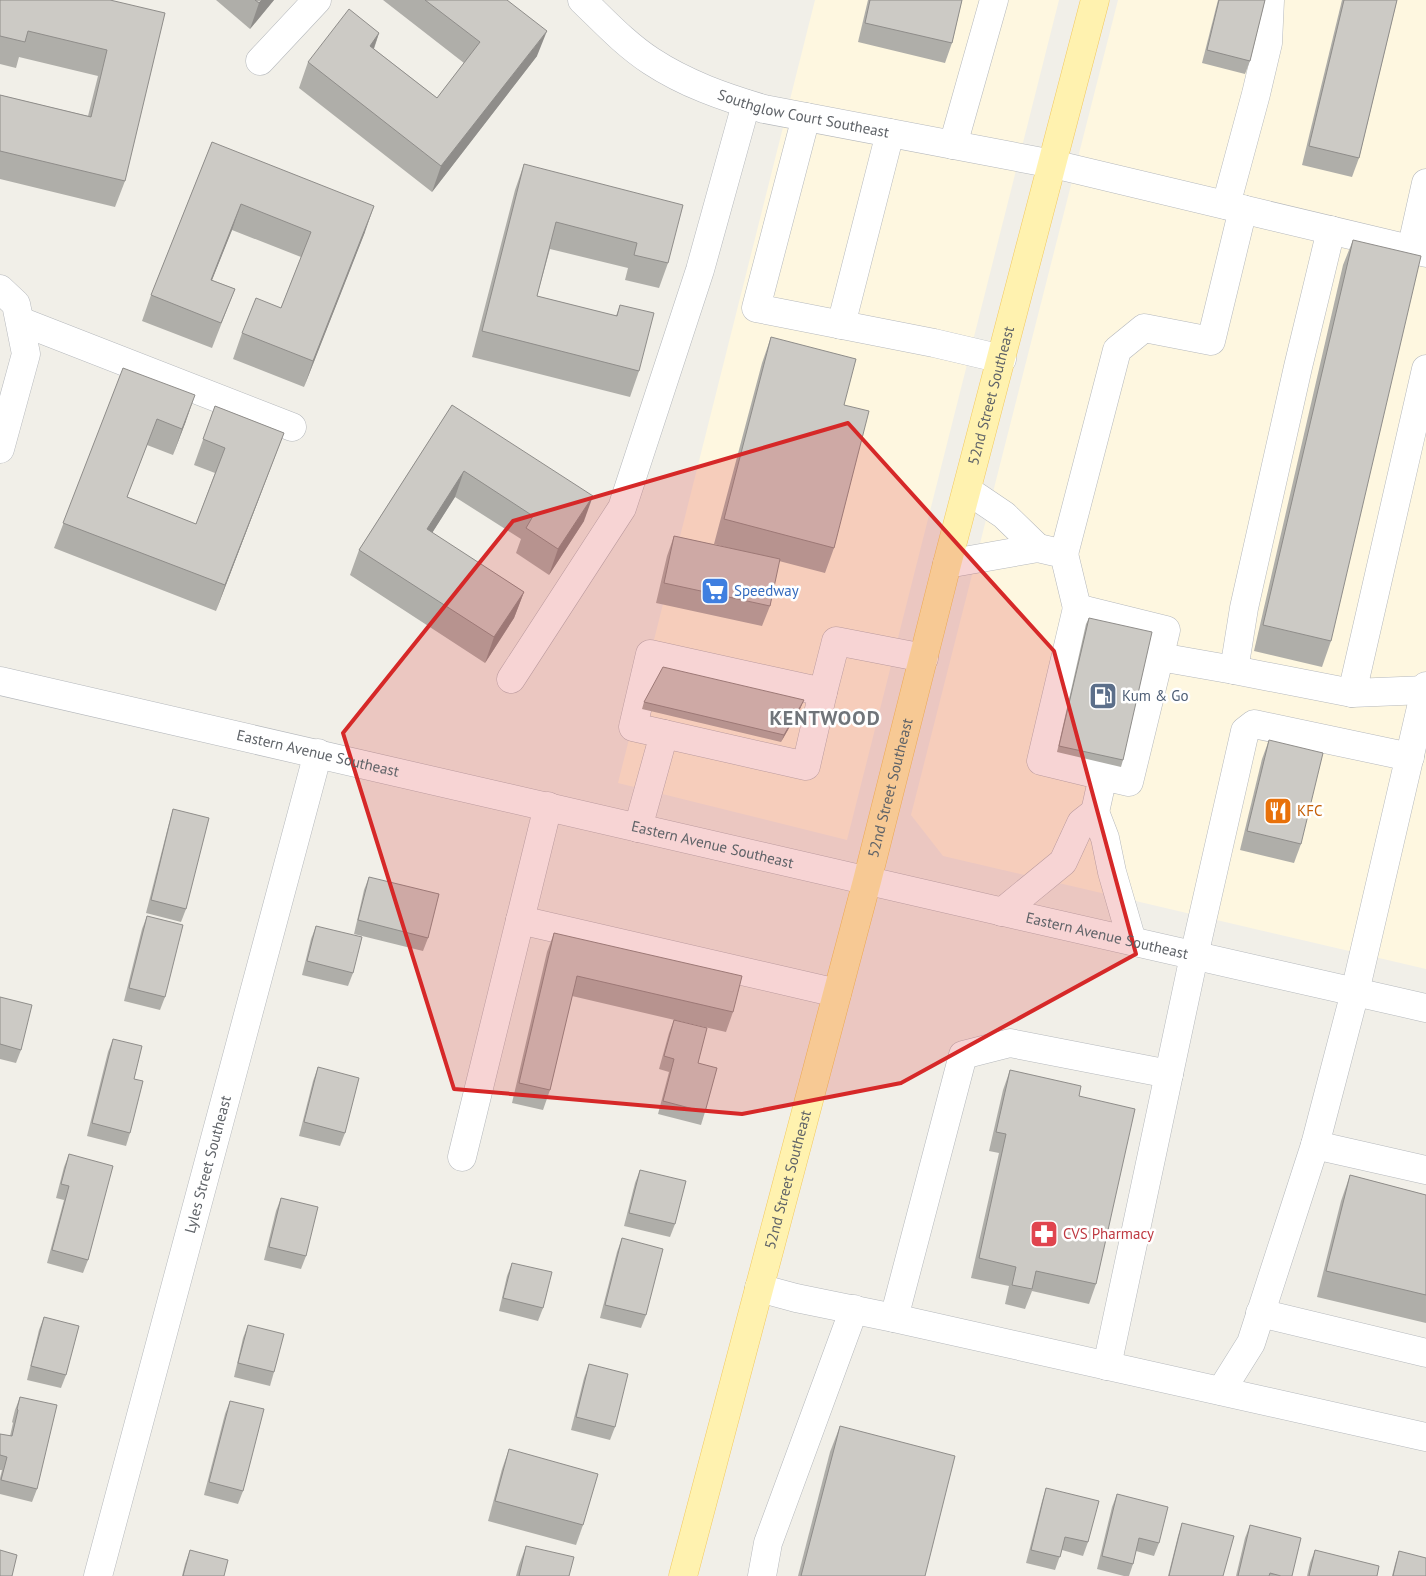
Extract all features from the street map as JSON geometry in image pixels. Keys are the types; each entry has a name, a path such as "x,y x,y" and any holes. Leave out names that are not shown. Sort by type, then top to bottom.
{"main road":[{"name":"52nd Street Southeast","path":"683,1576 867,881 947,564 1096,0"}],"street":[{"path":"260,61 317,0"},
{"name":"Southglow Court Southeast","path":"582,0 620,37 651,60 690,83 746,104 1053,164 1418,251"},
{"path":"954,145 994,0"},
{"path":"1051,551 1117,350 1144,328 1211,340 1256,94 1268,43 1270,0"},
{"path":"510,679 622,508 700,270 746,104"},
{"path":"806,117 756,308 934,343 1002,359"},
{"path":"841,325 890,133"},
{"path":"1418,251 1426,183"},
{"path":"1234,670 1244,608 1331,230"},
{"path":"0,289 16,304 26,354 0,449"},
{"path":"20,320 292,427"},
{"path":"1352,693 1426,368"},
{"path":"967,490 1004,515 1051,551 1077,608 1071,661 1058,718 1041,761 1130,782 1135,735 1151,672 1166,630 1077,608"},
{"path":"947,564 1051,551"},
{"path":"823,692 650,654 633,727 806,766 836,641 924,658"},
{"path":"1151,672 1234,670 1352,693 1426,688 1355,992 1315,1145 1251,1342 1220,1391"},
{"name":"Eastern Avenue Southeast","path":"0,682 318,753 867,881 1426,1008"},
{"path":"1107,1366 1194,956 1245,731 1254,724 1410,756"},
{"path":"638,828 664,734"},
{"name":"Lyles Street Southeast","path":"98,1576 318,753"},
{"path":"1103,776 1095,812 1105,838 1112,872 1132,941"},
{"path":"462,1157 548,806"},
{"path":"1002,912 1063,862 1081,823 1095,812"},
{"path":"520,920 837,993"},
{"path":"894,1318 962,1056 1010,1044 1169,1074"},
{"path":"1315,1145 1426,1170"},
{"path":"759,1288 796,1298 854,1309 1426,1437"},
{"path":"762,1576 768,1543 854,1309"},
{"path":"1260,1313 1426,1353"}],"highlighted area":[{"path":"848,423 1054,651 1136,954 901,1083 742,1114 454,1089 343,733 513,521"}],"shaded area":[{"path":"815,0 1059,0 847,840 618,783"},
{"path":"1118,0 1426,0 1426,969 943,856 911,815"}],"building":[{"path":"0,0 110,0 165,13 125,181 0,151 0,95 91,117 107,50 28,31 25,42 0,36"},
{"path":"425,0 507,0 547,31 441,166 308,62 349,9 379,33 370,46 437,98 480,42"},
{"path":"870,0 962,0 952,43 865,23"},
{"path":"1219,0 1265,0 1250,61 1207,50"},
{"path":"1344,0 1397,0 1359,158 1309,146"},
{"path":"212,142 374,206 313,361 242,333 256,298 281,308 311,232 241,204 211,280 235,289 221,323 151,295"},
{"path":"524,164 683,205 668,263 634,255 637,243 556,222 537,296 617,316 620,305 654,313 639,371 482,331"},
{"path":"1353,240 1421,256 1331,641 1263,625"},
{"path":"771,337 856,359 844,405 869,411 834,548 724,519"},
{"path":"123,368 195,395 182,429 157,419 127,497 196,524 225,448 203,439 215,406 284,433 225,585 63,523"},
{"path":"452,405 593,496 558,549 526,528 533,516 464,471 427,529 524,592 494,637 359,550"},
{"path":"674,536 780,559 770,606 664,583"},
{"path":"1089,618 1152,632 1123,760 1059,746"},
{"path":"663,667 804,700 784,735 644,702"},
{"name":"KFC","path":"1269,740 1323,753 1301,844 1247,831"},
{"path":"173,809 209,818 186,909 151,900"},
{"path":"369,877 439,894 428,938 358,920"},
{"path":"147,916 183,925 165,997 129,988"},
{"path":"316,926 362,937 353,973 307,961"},
{"path":"554,933 742,976 733,1012 577,976 550,1090 519,1083"},
{"path":"0,997 32,1005 21,1050 0,1044"},
{"path":"674,1020 707,1028 698,1063 717,1068 705,1112 663,1101 674,1059 664,1056"},
{"path":"113,1039 142,1046 134,1079 143,1081 130,1133 92,1123"},
{"path":"318,1067 359,1078 345,1133 304,1122"},
{"path":"1010,1070 1081,1086 1079,1096 1135,1109 1096,1284 1036,1271 1032,1289 1012,1285 1016,1267 979,1258 1006,1134 996,1132"},
{"path":"69,1154 113,1166 88,1260 52,1250 69,1186 61,1184"},
{"path":"640,1170 686,1181 675,1224 629,1213"},
{"path":"1350,1175 1426,1195 1426,1295 1326,1271"},
{"path":"281,1198 318,1207 306,1256 269,1247"},
{"path":"622,1238 663,1249 646,1315 605,1305"},
{"path":"512,1263 552,1272 543,1308 503,1298"},
{"path":"44,1317 79,1326 66,1375 31,1366"},
{"path":"248,1325 284,1334 274,1372 238,1363"},
{"path":"589,1364 628,1374 615,1427 576,1417"},
{"path":"20,1397 57,1405 37,1489 1,1480 7,1457 0,1455 0,1434 12,1436"},
{"path":"230,1401 264,1409 243,1491 209,1482"},
{"path":"840,1426 955,1456 925,1576 801,1576"},
{"path":"509,1449 598,1474 583,1525 495,1501"},
{"path":"1046,1488 1099,1501 1088,1542 1065,1537 1060,1557 1031,1550"},
{"path":"1117,1494 1168,1507 1159,1543 1139,1538 1133,1564 1102,1556"},
{"path":"1182,1523 1234,1536 1223,1576 1169,1576"},
{"path":"1250,1525 1301,1538 1292,1576 1270,1573 1269,1576 1238,1576"},
{"path":"526,1546 574,1557 569,1576 519,1576"},
{"path":"0,1550 17,1555 12,1576 0,1576"},
{"path":"190,1550 228,1560 224,1576 183,1576"},
{"path":"1315,1550 1379,1566 1377,1576 1309,1576"},
{"path":"1399,1551 1426,1558 1426,1576 1393,1576"}],"place":[{"name":"Speedway","path":"715,591"},
{"name":"Kum & Go","path":"1103,696"},
{"name":"KFC","path":"1278,811"},
{"name":"CVS Pharmacy","path":"1044,1234"}],"district":[{"name":"KENTWOOD","path":"825,718"}]}
